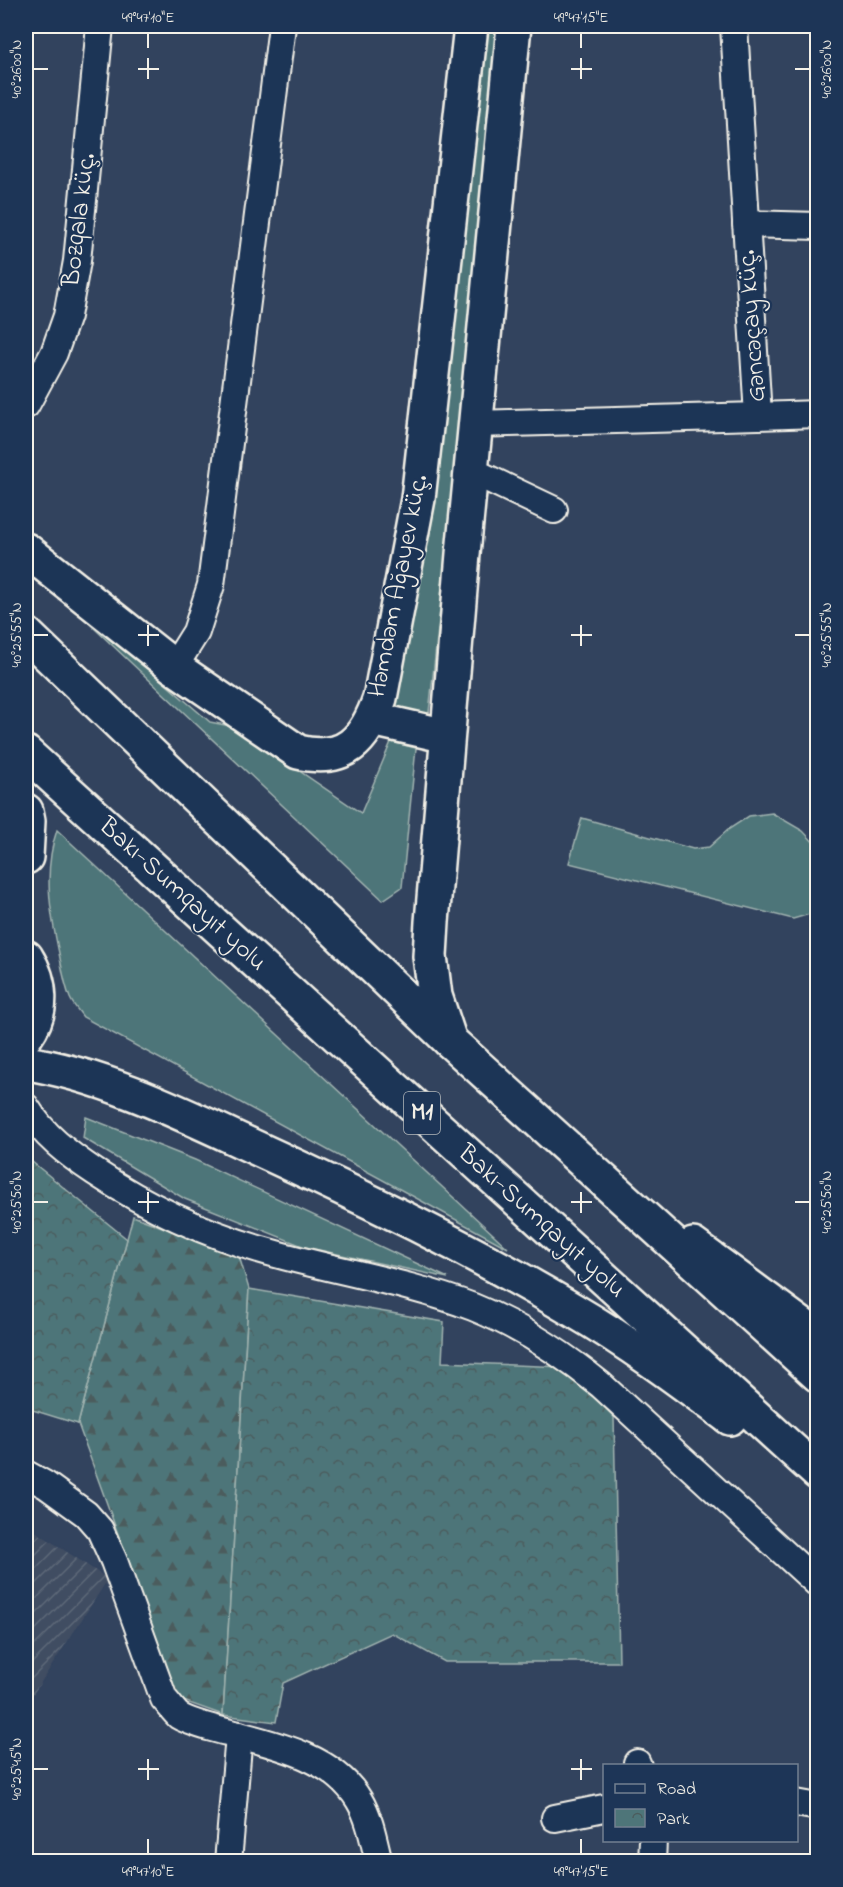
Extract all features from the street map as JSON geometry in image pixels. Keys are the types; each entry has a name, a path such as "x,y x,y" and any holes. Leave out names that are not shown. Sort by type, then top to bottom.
{"main road":[{"name":"Həmdəm Ağayev küç.","path":"26,550 174,667 297,752 315,756 338,753 355,742 372,719 380,698 418,499 471,26"},
{"path":"450,1041 435,996 430,956 447,736 514,26"},
{"path":"26,634 450,1041 818,1375"},
{"path":"372,719 447,736"},
{"name":"Bakı-Sumqayıt yolu","path":"26,753 818,1473"},
{"path":"26,811 28,821 26,857"},
{"path":"26,957 39,987 39,1002 36,1017 26,1036"},
{"path":"26,1063 76,1074 198,1122 447,1240 573,1310 637,1351 818,1484"},
{"path":"589,1168 814,1335"}],"street":[{"name":"Bozqala küç.","path":"26,405 54,353 67,316 77,261 100,26"},
{"path":"174,667 196,632 212,585 282,26"},
{"name":"Gəncəçay küç.","path":"476,424 758,416 734,26"},
{"path":"746,224 818,226"},
{"path":"758,416 818,414"},
{"path":"472,471 554,510"},
{"path":"26,1107 33,1119 56,1143 82,1163 115,1185 180,1218 274,1253 436,1294 476,1308 563,1356 601,1385 818,1584"},
{"path":"26,1474 46,1485 86,1514 100,1530 114,1561 164,1699 179,1715 202,1725 274,1745 318,1762 341,1779 359,1800 370,1828 379,1862"},
{"path":"228,1862 239,1735"},
{"path":"798,1803 818,1807"},
{"path":"555,1818 603,1808"},
{"path":"652,1862 653,1842"}],"shaded area":[{"path":"26,1525 108,1579 26,1705"}],"green space":[{"path":"483,26 503,26 428,722 390,712"},
{"path":"26,564 210,722 235,727 361,813 391,742 416,748 402,887 383,900"},
{"path":"772,813 803,831 817,846 817,912 793,919 569,863 582,818 693,849 709,847 729,829 749,816"},
{"path":"57,830 508,1248 83,1017 71,1001 66,987 51,907 50,861"},
{"path":"86,1117 195,1160 448,1278 305,1247 185,1199 83,1138"},
{"path":"26,1157 127,1239 78,1424 26,1408"},
{"path":"133,1216 239,1256 249,1289 223,1715 178,1699 78,1424"},
{"path":"249,1289 444,1322 442,1362 565,1367 614,1417 619,1662 445,1662 392,1633 283,1683 276,1722 223,1715"}]}
